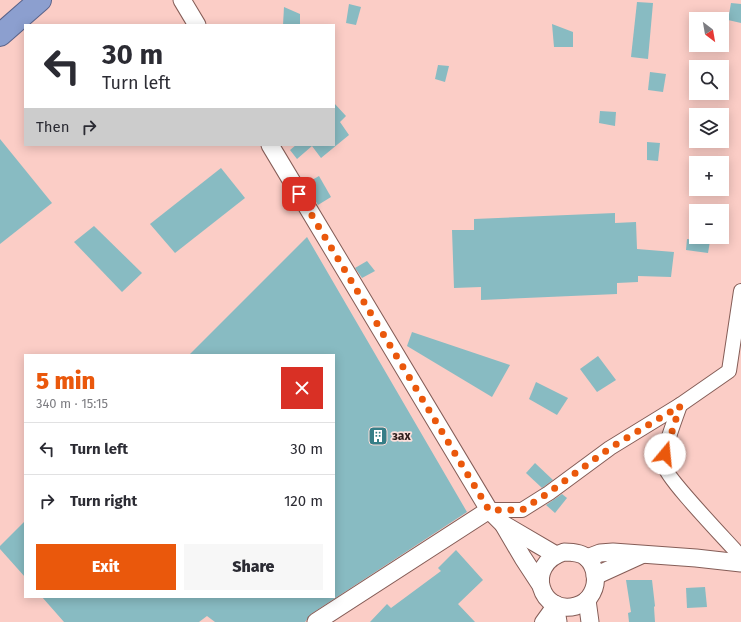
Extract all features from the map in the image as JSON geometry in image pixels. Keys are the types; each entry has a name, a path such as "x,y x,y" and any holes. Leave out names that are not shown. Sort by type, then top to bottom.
{"highway":[{"path":"0,35 40,0"}],"street":[{"path":"182,0 196,24"},
{"path":"271,146 489,510 502,524 548,599 563,607 571,607 587,600 592,593 595,584 593,567 587,558 573,552 564,552 548,559 543,566 540,575 540,584"},
{"path":"316,622 489,510 522,510 610,448 680,406 729,371 741,291"},
{"path":"680,406 665,454 664,466 673,481 741,557"},
{"path":"502,524 556,555"},
{"path":"587,558 600,552 613,552 741,563"},
{"path":"595,576 641,554"},
{"path":"587,600 590,622"},
{"path":"542,622 555,604"},
{"path":"555,604 558,622"}],"building":[{"path":"637,2 653,3 648,59 631,57"},
{"path":"731,3 741,4 741,23 729,20"},
{"path":"349,4 361,7 356,25 346,23"},
{"path":"284,7 300,14 300,24 283,24"},
{"path":"552,24 573,32 573,47 554,47"},
{"path":"438,65 449,66 445,82 435,79"},
{"path":"650,72 666,74 663,92 648,90"},
{"path":"335,104 346,116 340,122 349,135 321,158 312,146 335,146"},
{"path":"600,111 616,112 615,126 599,123"},
{"path":"0,139 52,203 0,244"},
{"path":"647,142 660,143 658,161 647,160"},
{"path":"295,146 312,146 297,159 290,150"},
{"path":"221,168 245,198 175,253 150,224"},
{"path":"319,176 331,197 318,205 305,184"},
{"path":"615,213 615,223 636,222 637,249 674,252 671,277 638,276 638,282 617,283 617,294 481,300 481,287 454,288 452,230 474,230 474,219"},
{"path":"94,226 142,273 122,292 74,242"},
{"name":"зах","path":"307,237 467,512 311,614 305,622 215,622 207,616 199,622 64,622 43,598 335,598 335,354 190,354"},
{"path":"687,239 689,239 689,244 710,244 708,253 686,250"},
{"path":"367,261 375,271 362,278 355,268"},
{"path":"412,332 510,365 492,397 407,346"},
{"path":"598,356 616,380 597,392 580,369"},
{"path":"536,382 568,398 557,415 529,399"},
{"path":"535,463 553,480 542,488 526,473"},
{"path":"562,494 567,498 555,513 546,505"},
{"path":"24,522 24,576 0,549 0,546"},
{"path":"456,550 483,580 458,604 475,622 370,622 387,604 391,608 441,571 438,568"},
{"path":"626,580 652,580 655,622 629,622 628,613 631,612"},
{"path":"705,587 707,607 687,608 686,588"}],"place":[{"name":"зах","path":"378,436"}],"route":[{"path":"299,194 489,510 522,510 610,448 680,406 665,454"}]}
